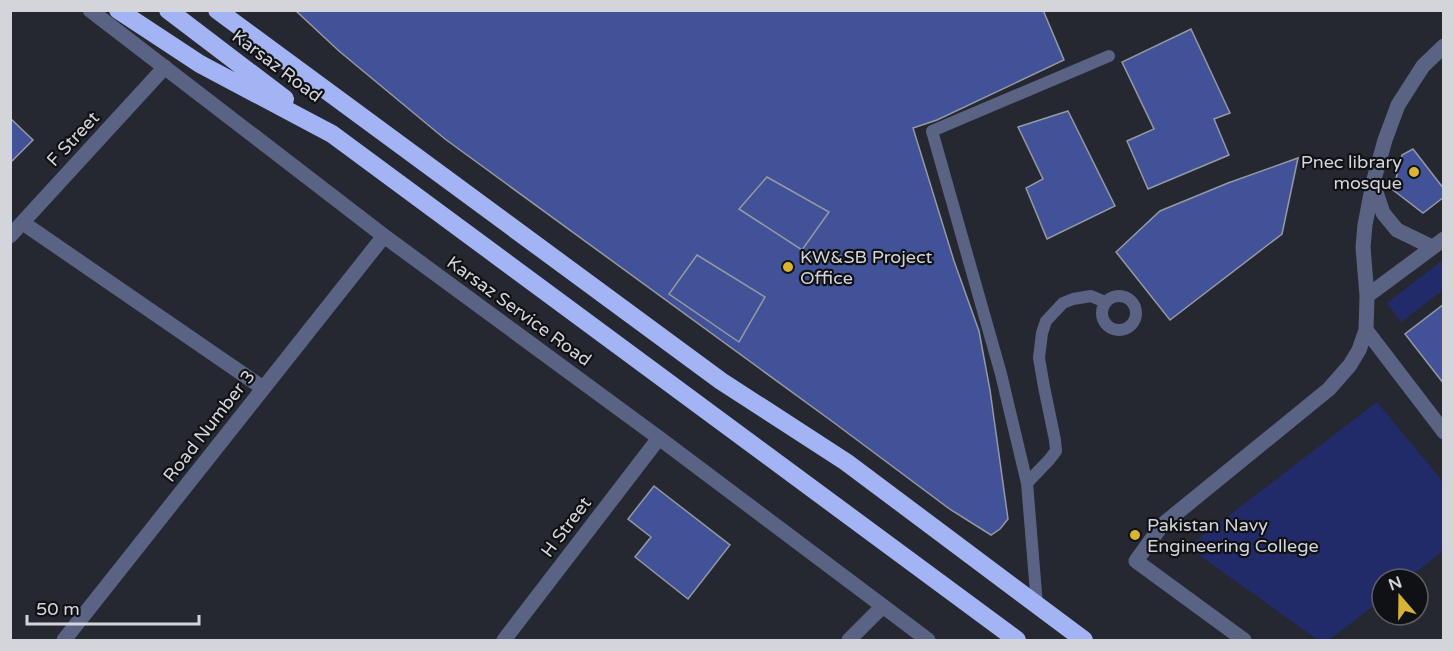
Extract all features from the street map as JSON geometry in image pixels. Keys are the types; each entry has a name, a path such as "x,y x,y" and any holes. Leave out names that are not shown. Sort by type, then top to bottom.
{"highway":[{"path":"118,10 200,64 332,134 1017,640"},
{"name":"Karsaz Road","path":"168,10 332,134"},
{"path":"217,10 721,381 846,462 1084,640"},
{"path":"225,10 250,34"}],"street":[{"name":"Karsaz Service Road","path":"90,10 384,236 928,640"},
{"path":"1244,640 1136,561 1162,525 1329,389 1350,365 1359,350 1366,330 1367,296 1363,247 1365,225 1384,140 1398,105 1423,66 1443,46"},
{"name":"F Street","path":"10,236 165,68"},
{"path":"1373,183 1383,213 1397,230 1438,243"},
{"path":"23,223 263,388"},
{"name":"Road Number 3","path":"64,640 384,236"},
{"path":"1367,296 1438,243"},
{"path":"1366,330 1443,432"},
{"name":"H Street","path":"504,640 659,438"},
{"path":"849,640 883,606"}],"lane":[{"path":"1037,605 1027,483 1001,374 932,131 1109,56"},
{"path":"1027,483 1056,451 1039,358 1046,321 1063,303 1073,298 1091,296 1105,302"}],"shaded area":[{"path":"1443,260 1443,290 1401,322 1387,303"},
{"path":"1377,402 1443,482 1443,551 1422,567 1370,567 1370,608 1329,640 1318,640 1188,547"}],"building":[{"name":"KW&SB Project Office","path":"295,10 1043,10 1064,60 937,120 913,128 954,261 979,331 990,390 1008,519 991,535 951,510 445,139 339,51"},
{"path":"1191,29 1230,113 1214,119 1229,155 1148,189 1127,141 1154,129 1122,62"},
{"path":"1068,111 1115,206 1047,239 1026,188 1043,179 1018,127"},
{"path":"10,118 33,140 10,163"},
{"name":"Pnec library mosque","path":"1413,149 1444,189 1444,197 1423,213 1393,190 1402,155"},
{"path":"1298,158 1282,234 1170,320 1116,252 1160,211"},
{"path":"767,177 829,212 802,250 739,209"},
{"path":"697,255 765,297 739,342 669,294"},
{"path":"1444,304 1444,384 1405,334"},
{"path":"654,486 730,545 688,599 635,557 651,537 628,519"}],"place":[{"name":"Pnec library mosque","path":"1414,172"},
{"name":"KW&SB Project Office","path":"788,267"},
{"name":"Pakistan Navy Engineering College","path":"1135,535"}]}
